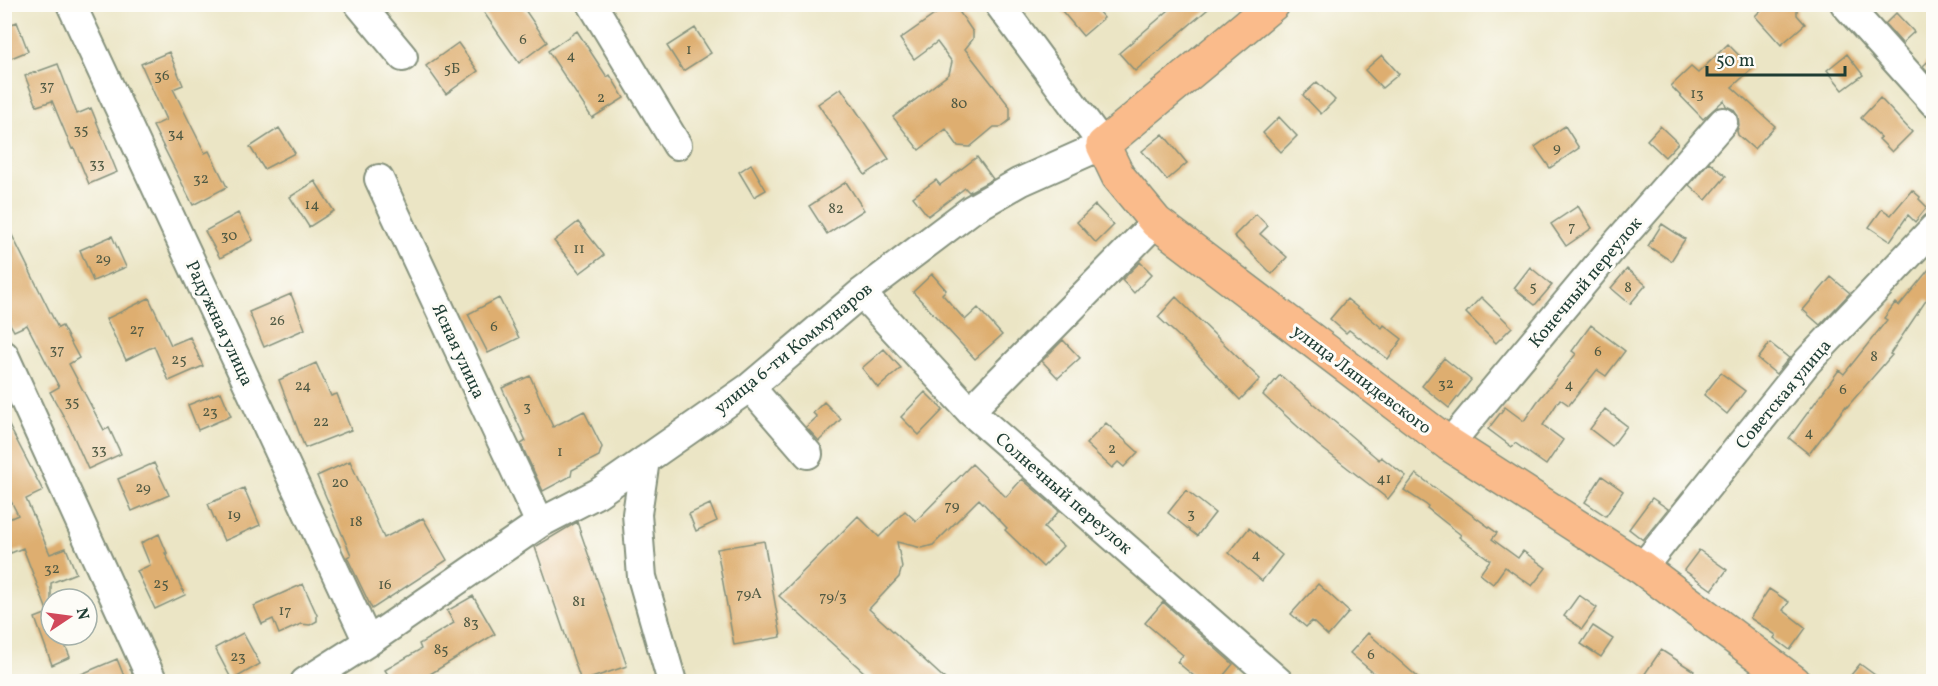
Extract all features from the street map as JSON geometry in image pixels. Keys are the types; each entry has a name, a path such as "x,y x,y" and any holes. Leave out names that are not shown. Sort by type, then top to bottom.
{"main road":[{"name":"улица 6-ти Коммунаров","path":"1103,145 1273,4"},
{"name":"улица Ляпидевского","path":"1103,145 1118,176 1156,222 1449,444 1642,568 1794,681"}],"street":[{"name":"Радужная улица","path":"71,4 368,642"},
{"path":"359,4 403,57"},
{"path":"592,4 677,145"},
{"name":"улица Ляпидевского","path":"999,4 1103,145"},
{"path":"1845,4 1934,103"},
{"name":"Конечный переулок","path":"1449,444 1609,252 1723,122"},
{"name":"улица 6-ти Коммунаров","path":"305,681 368,642 540,522 598,493 750,387 861,293 971,210 1020,182 1103,145"},
{"name":"Ясная улица","path":"379,179 540,522"},
{"path":"970,411 1156,222"},
{"name":"Советская улица","path":"1642,568 1807,362 1934,228"},
{"name":"Солнечный переулок","path":"861,293 970,411 1279,681"},
{"path":"4,355 153,681"},
{"path":"750,387 808,454"},
{"path":"645,460 637,514 642,577 672,681"}],"building":[{"path":"478,4 521,4 547,42 519,63"},
{"path":"950,4 954,4 973,32 973,39 965,49 1010,107 1010,120 1001,127 994,127 970,147 958,146 946,129 919,150 893,117 949,74 952,62 937,42 914,59 900,39"},
{"path":"1069,4 1092,4 1104,18 1083,36 1062,11"},
{"path":"1176,4 1214,4 1135,71 1119,53"},
{"path":"1767,4 1797,4 1797,15 1805,24 1781,45 1755,16"},
{"path":"1896,13 1914,32 1902,43 1885,24"},
{"path":"17,22 28,51 4,61 4,27"},
{"path":"695,28 711,53 683,71 667,46"},
{"path":"577,31 607,77 610,75 624,98 592,118 548,51"},
{"path":"458,43 478,71 446,94 426,66"},
{"path":"1728,44 1752,69 1732,87 1775,126 1754,149 1738,135 1738,116 1733,109 1726,106 1724,100 1703,119 1671,86 1691,67 1698,73"},
{"path":"169,52 183,85 173,89 205,153 209,151 227,187 193,205 153,126 166,120 141,64"},
{"path":"1847,54 1863,75 1843,90 1827,70"},
{"path":"1382,55 1399,74 1382,88 1365,70"},
{"path":"1934,56 1934,78 1923,66"},
{"path":"58,64 77,114 91,108 117,172 89,184 52,101 37,106 25,76"},
{"path":"1317,82 1335,100 1321,114 1303,95"},
{"path":"841,88 889,159 865,175 818,104"},
{"path":"1880,98 1912,132 1892,152 1879,139 1881,137 1861,118"},
{"path":"1279,117 1297,136 1281,152 1263,133"},
{"path":"1565,126 1579,148 1550,168 1535,147"},
{"path":"1660,126 1678,143 1665,157 1647,140"},
{"path":"279,128 295,153 264,169 250,147"},
{"path":"1163,134 1187,163 1167,180 1142,151"},
{"path":"977,157 993,179 969,192 965,188 928,216 913,197 936,180 940,185"},
{"path":"1709,162 1726,176 1706,200 1689,185"},
{"path":"751,164 766,190 754,197 739,172"},
{"path":"315,181 334,211 309,227 290,197"},
{"path":"846,182 864,210 827,234 809,206"},
{"path":"1912,190 1927,207 1915,222 1908,215 1890,241 1869,227 1882,209 1891,215"},
{"path":"1095,205 1114,225 1096,243 1077,222"},
{"path":"1578,206 1592,228 1566,246 1551,224"},
{"path":"238,213 253,240 220,258 205,231"},
{"path":"1256,214 1268,226 1260,234 1287,257 1272,274 1234,236"},
{"path":"4,219 58,328 62,326 79,358 69,364 104,430 109,428 121,454 88,469 68,424 50,392 59,387 27,325 14,331 4,313"},
{"path":"578,222 604,255 580,273 554,241"},
{"path":"1662,224 1685,239 1671,261 1648,246"},
{"path":"112,236 126,267 93,281 80,250"},
{"path":"1140,262 1152,274 1134,293 1122,280"},
{"path":"1934,263 1934,304 1927,299 1890,354 1892,355 1846,406 1809,454 1789,438 1839,370 1844,374 1887,320 1884,318 1895,303 1899,306"},
{"path":"1530,267 1552,285 1535,305 1514,288"},
{"path":"1627,269 1646,285 1630,304 1611,288"},
{"path":"932,274 946,290 942,294 965,320 978,308 1002,335 975,359 913,292"},
{"path":"1831,277 1850,293 1820,325 1803,310"},
{"path":"291,294 305,329 264,347 249,312"},
{"path":"1176,297 1260,379 1240,400 1158,317"},
{"path":"1481,297 1512,327 1496,343 1466,313"},
{"path":"149,298 171,345 190,337 203,366 169,381 154,346 126,360 106,319"},
{"path":"499,298 519,338 488,353 468,314"},
{"path":"1347,299 1382,328 1384,325 1402,339 1388,359 1349,330 1346,333 1330,319"},
{"path":"1591,325 1625,351 1606,376 1597,370 1569,405 1560,399 1543,425 1563,440 1546,465 1515,443 1512,447 1488,429 1505,407 1524,421 1576,354 1572,351"},
{"path":"1063,340 1080,358 1058,378 1042,361"},
{"path":"1770,343 1789,358 1776,374 1758,359"},
{"path":"884,349 901,368 878,388 862,368"},
{"path":"1444,358 1471,380 1449,408 1422,386"},
{"path":"316,363 331,396 337,394 351,430 305,448 279,380"},
{"path":"1721,373 1745,391 1727,414 1704,395"},
{"path":"1280,375 1379,460 1381,457 1406,476 1388,499 1318,445 1263,395"},
{"path":"530,376 553,427 584,411 602,447 599,456 572,470 571,476 543,491 521,444 526,441 502,388"},
{"path":"221,392 231,416 198,430 188,405"},
{"path":"925,392 943,410 919,435 901,417"},
{"path":"824,402 841,419 819,441 806,427 817,417 813,413"},
{"path":"1605,409 1627,426 1612,446 1590,429"},
{"path":"4,416 43,491 26,499 50,554 66,548 76,573 51,583 51,587 39,587 39,590 23,548 11,553 4,537 4,521 18,515 4,487"},
{"path":"1106,423 1138,452 1124,467 1118,462 1112,468 1086,444"},
{"path":"350,461 384,538 423,518 447,560 372,609 347,557 351,555 317,476"},
{"path":"154,463 169,495 132,511 118,479"},
{"path":"972,464 1006,497 1022,479 1059,511 1044,528 1063,546 1043,567 1005,530 1007,528 979,499 933,545 922,548 897,542 902,567 899,577 869,609 947,681 874,681 779,596 858,516 879,537 905,511 916,521"},
{"path":"1416,474 1497,533 1492,539 1518,558 1523,551 1546,568 1532,586 1505,567 1493,584 1480,574 1490,560 1459,537 1461,535 1427,508 1428,506 1404,490"},
{"path":"1602,476 1623,491 1606,516 1585,502"},
{"path":"244,488 260,525 224,541 208,504"},
{"path":"1186,490 1215,513 1197,536 1168,513"},
{"path":"1652,498 1668,509 1643,540 1629,529"},
{"path":"710,504 717,521 696,531 689,514"},
{"path":"577,522 627,666 583,681 581,681 535,547"},
{"path":"1249,528 1282,555 1262,581 1229,553"},
{"path":"159,534 167,553 165,553 185,595 155,609 137,571 150,565 141,543"},
{"path":"764,541 781,637 734,645 717,549"},
{"path":"1699,550 1727,570 1712,590 1684,570"},
{"path":"303,584 317,615 317,621 310,625 301,624 279,634 273,619 262,624 254,606"},
{"path":"1318,584 1349,612 1328,636 1312,621 1306,627 1291,614"},
{"path":"1769,589 1789,602 1783,610 1806,628 1790,650 1774,638 1776,635 1750,618"},
{"path":"1579,595 1597,608 1582,629 1564,616"},
{"path":"473,596 495,634 419,681 392,681 385,670 421,649 419,644 454,623 447,611"},
{"path":"1163,602 1233,664 1219,681 1200,681 1177,662 1183,655 1145,623"},
{"path":"39,616 39,629 35,618"},
{"path":"1593,626 1613,639 1601,657 1581,644"},
{"path":"243,633 260,664 232,680 215,648"},
{"path":"1368,633 1422,681 1383,681 1350,653"},
{"path":"45,647 66,647 70,657 52,665"},
{"path":"1661,650 1694,671 1688,681 1640,681"},
{"path":"117,659 126,681 65,681"},
{"path":"1860,664 1883,681 1846,681"}]}
